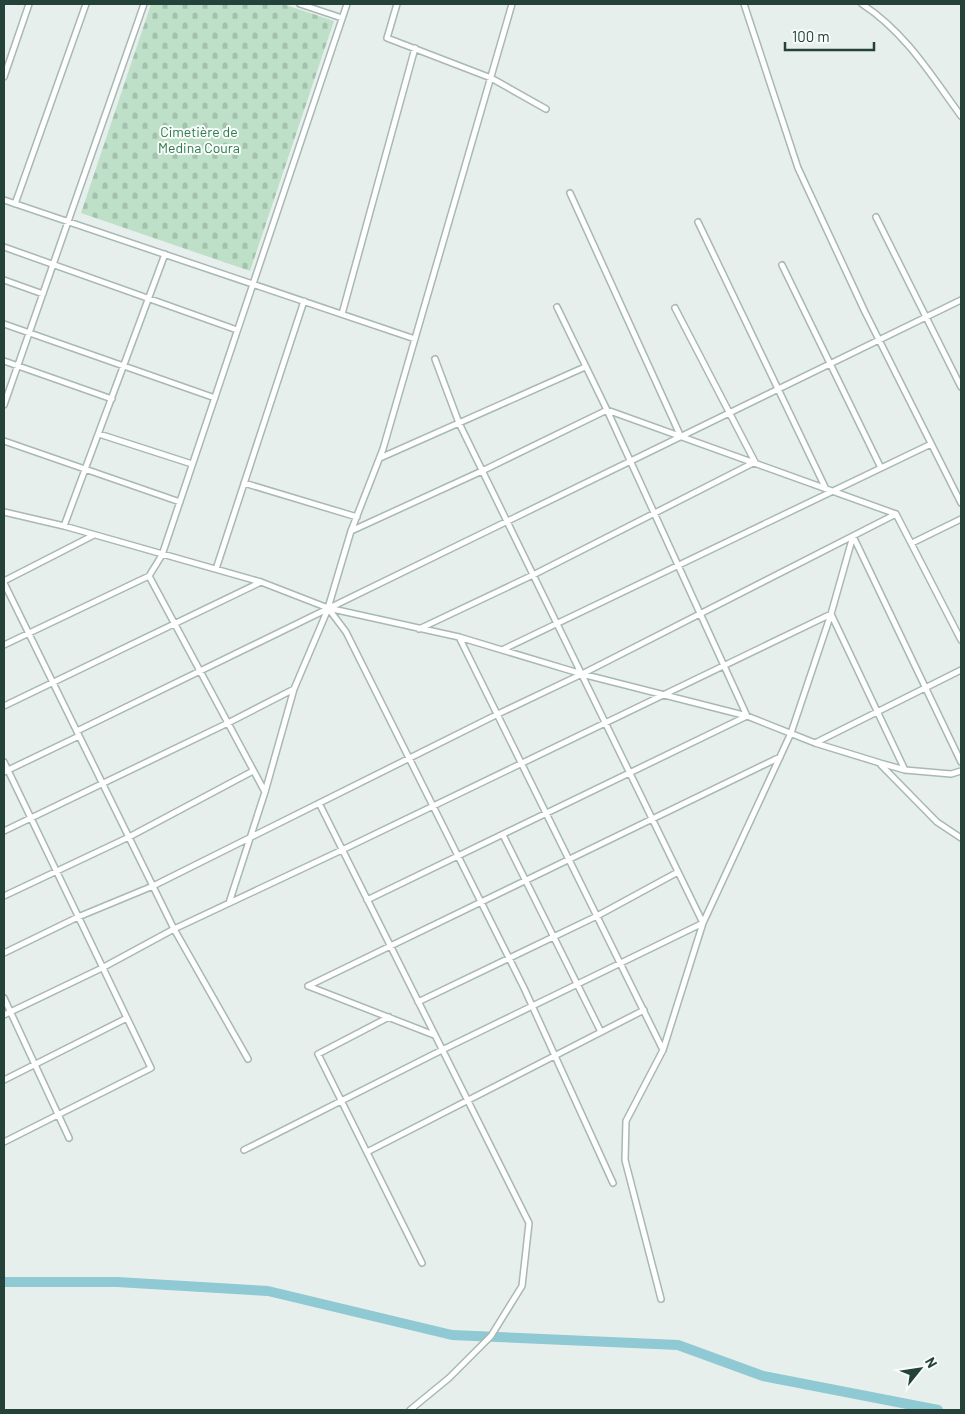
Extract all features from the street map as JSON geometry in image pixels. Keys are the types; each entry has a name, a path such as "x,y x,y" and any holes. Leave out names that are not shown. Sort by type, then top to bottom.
{"street":[{"path":"4,77 29,4"},
{"path":"14,204 86,4"},
{"path":"4,402 144,4"},
{"path":"300,4 342,18"},
{"path":"4,645 149,576 162,555 347,4"},
{"path":"397,4 387,38 491,78 546,109"},
{"path":"229,903 265,792 294,689 328,608 356,517 379,458 512,4"},
{"path":"744,4 798,168 880,340 961,503"},
{"path":"862,4 888,24 917,53 961,116"},
{"path":"342,314 415,48"},
{"path":"570,193 681,437"},
{"path":"4,200 415,339"},
{"path":"876,217 961,386"},
{"path":"698,222 825,487"},
{"path":"4,246 237,330"},
{"path":"64,526 165,254"},
{"path":"782,265 881,468"},
{"path":"4,280 43,294"},
{"path":"6,771 200,671 961,300"},
{"path":"216,569 304,301"},
{"path":"557,308 607,410 629,462 747,716"},
{"path":"675,308 755,462"},
{"path":"4,324 215,398"},
{"path":"435,359 459,423 703,923"},
{"path":"4,361 112,398"},
{"path":"379,458 585,367"},
{"path":"351,532 607,410 896,514 961,640"},
{"path":"99,434 192,464"},
{"path":"4,441 180,502"},
{"path":"504,649 931,444"},
{"path":"419,629 533,575 652,512 755,462"},
{"path":"244,483 356,517"},
{"path":"4,512 64,526 261,582 328,608 459,637 582,674 747,716 815,743 905,770 951,774 961,772"},
{"path":"4,953 78,917 153,886 582,674 896,514"},
{"path":"912,543 961,519"},
{"path":"94,535 4,582 174,929 248,1059"},
{"path":"662,1299 625,1160 626,1121 663,1050 703,923 792,733 854,536"},
{"path":"854,536 961,762"},
{"path":"149,576 265,792"},
{"path":"4,706 261,582"},
{"path":"328,608 346,632 509,958 613,1183"},
{"path":"4,1015 102,968 174,929 831,614"},
{"path":"831,614 905,770"},
{"path":"459,637 523,763 663,1050"},
{"path":"815,743 961,670"},
{"path":"4,831 103,785 294,689"},
{"path":"367,900 747,716"},
{"path":"434,1035 308,986 781,757"},
{"path":"4,762 6,771 151,1068 4,1142"},
{"path":"880,763 937,822 961,838"},
{"path":"4,896 129,837 253,771"},
{"path":"319,803 528,1223 522,1286 491,1336 449,1378 410,1410"},
{"path":"502,835 601,1032"},
{"path":"418,1002 597,916 678,872"},
{"path":"244,1150 442,1050 703,923"},
{"path":"4,998 69,1138"},
{"path":"367,1152 644,1010"},
{"path":"389,1017 318,1054 422,1263"},
{"path":"4,1080 126,1018"}],"green space":[{"name":"Cimetière de Medina Coura","path":"151,4 283,4 334,21 250,271 81,213"}],"waterway":[{"path":"4,1282 117,1282 268,1291 452,1335 678,1345 763,1376 938,1410"}]}
